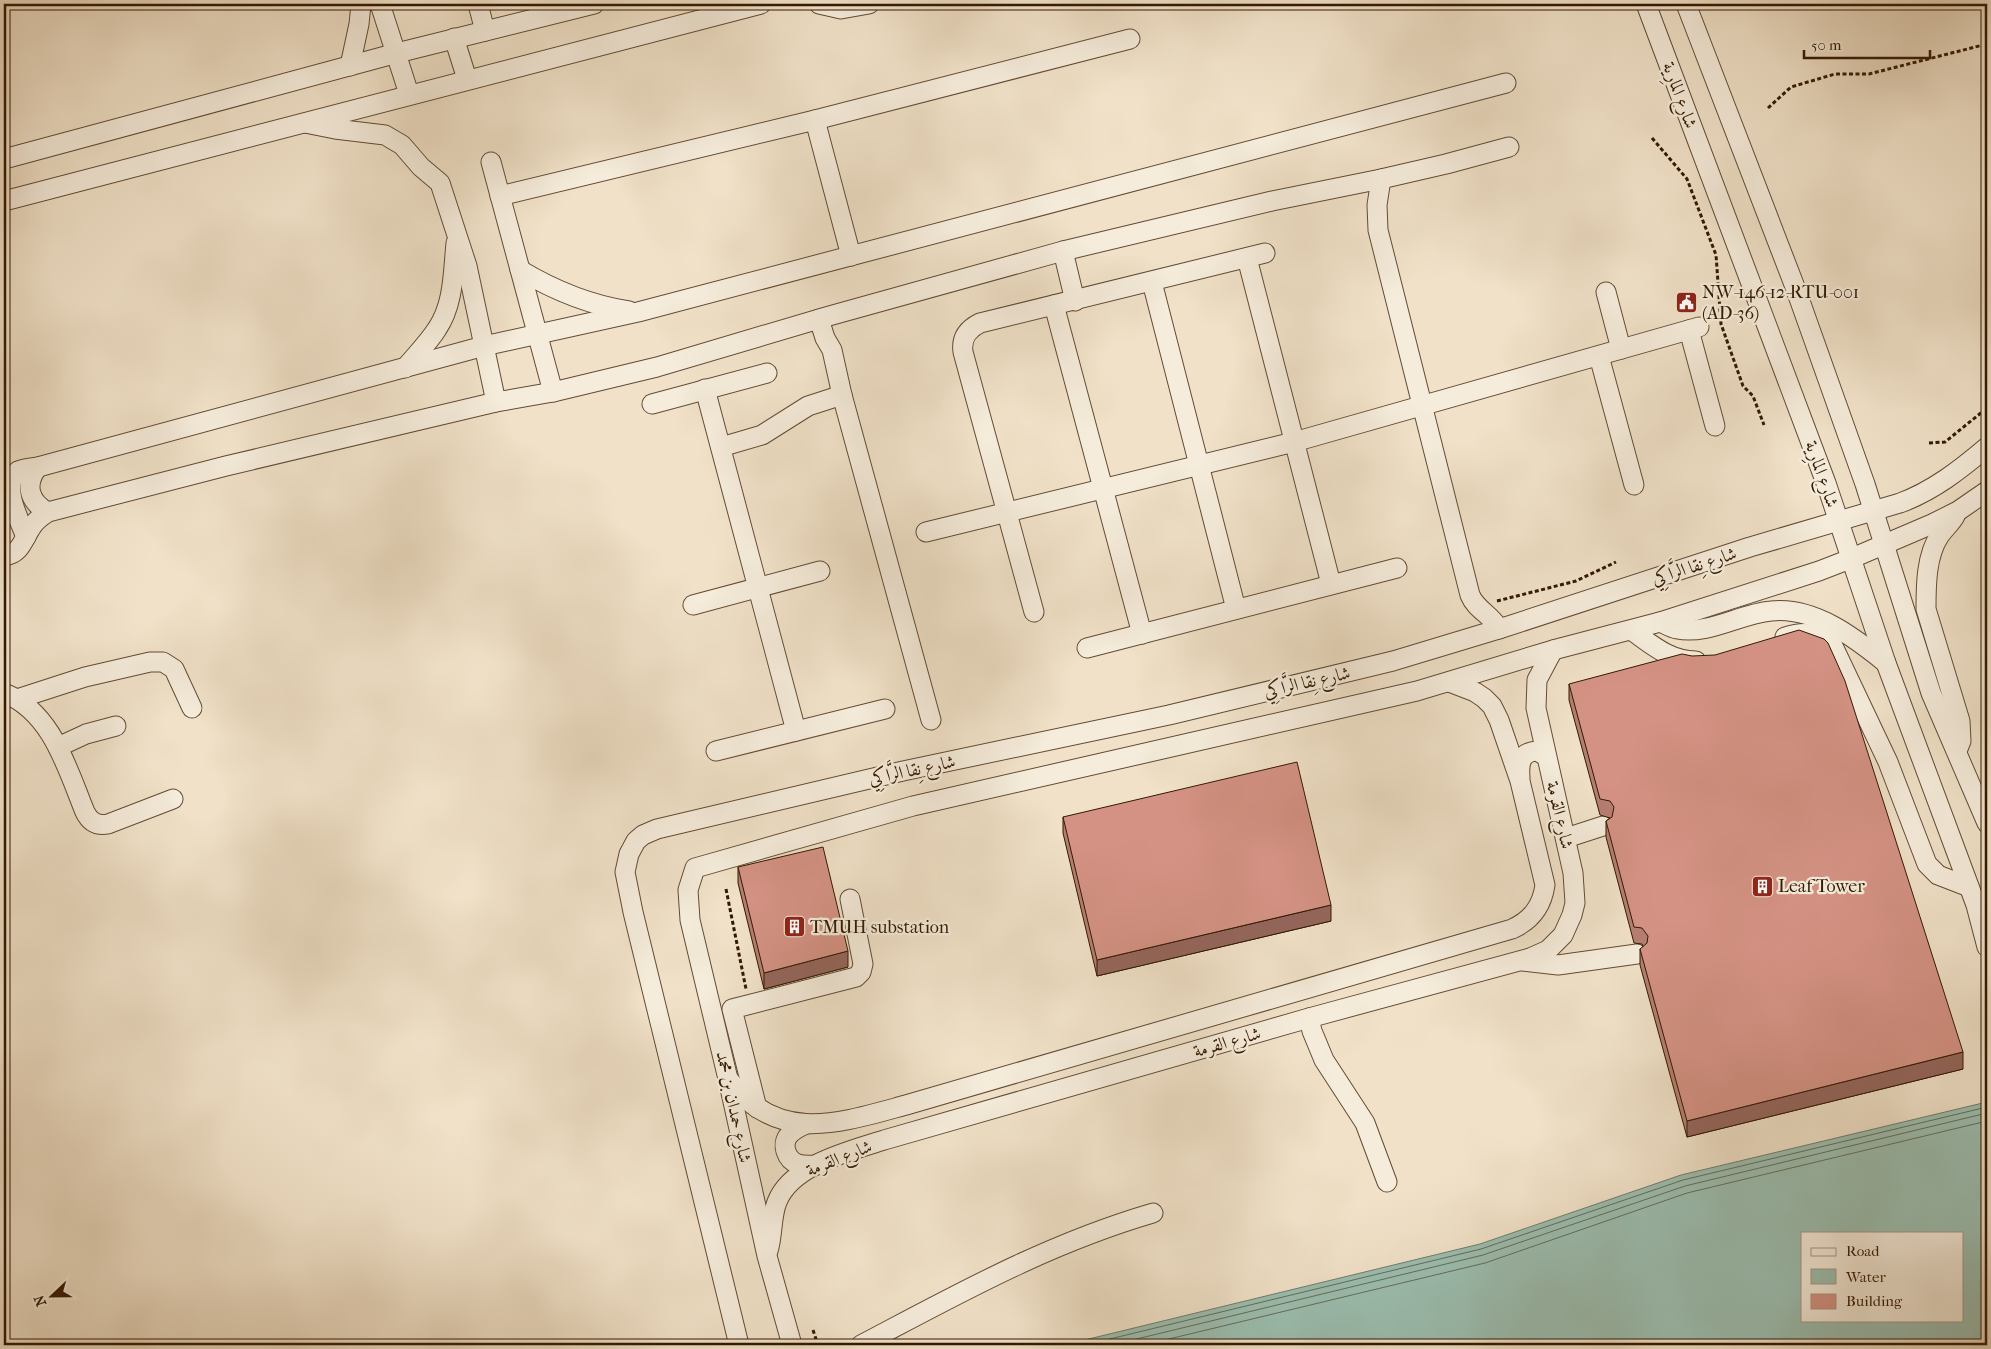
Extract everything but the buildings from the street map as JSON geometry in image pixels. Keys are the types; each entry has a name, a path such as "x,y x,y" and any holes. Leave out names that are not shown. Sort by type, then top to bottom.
{"street":[{"path":"350,66 359,24 360,4"},
{"path":"380,4 409,94"},
{"path":"478,4 485,31"},
{"path":"4,159 454,38 594,4"},
{"path":"4,201 409,94 761,4"},
{"path":"818,4 841,9 870,4"},
{"name":"شارع المارِية","path":"1646,4 1798,405 1886,663 1976,905 1987,947"},
{"name":"شارع المارِية","path":"1686,4 1795,287 1873,510 1931,692 1957,751 1981,794 1987,823"},
{"path":"454,38 467,79"},
{"path":"500,196 815,120 1130,39"},
{"path":"26,538 10,494 10,484 19,471 484,346 638,312 1506,83"},
{"path":"815,120 851,256"},
{"path":"302,122 335,129 385,135 408,150 425,172 440,183 467,266 496,402"},
{"path":"4,556 20,549 34,523 48,512 226,466 496,402 552,392 657,367 824,317 1063,251 1272,201 1381,179 1509,146"},
{"path":"491,162 552,392"},
{"path":"1381,179 1377,205 1378,230 1470,595 1477,606 1492,618 1499,629"},
{"path":"405,368 437,329 445,314 450,296 457,234"},
{"path":"1063,251 1076,301"},
{"path":"1034,612 963,352 963,340 969,330 980,323 1076,301 1265,253"},
{"path":"1247,258 1331,584"},
{"path":"520,270 557,291 577,299 638,312"},
{"path":"1152,282 1236,609"},
{"path":"1606,292 1621,349"},
{"path":"1054,305 1142,634"},
{"path":"824,317 833,332 832,350 842,394 931,720"},
{"path":"926,532 1294,442 1694,328 1715,426"},
{"path":"1599,356 1634,486"},
{"path":"652,404 767,373"},
{"path":"706,389 796,731"},
{"path":"721,447 762,434 808,406 842,394"},
{"name":"شارع نِقا الرَّاكِي","path":"739,1345 624,872 629,854 636,841 643,835 657,828 903,771 1178,712 1393,662 1915,498 1956,472 1987,447"},
{"path":"38,467 32,474 30,492 40,508 48,512"},
{"name":"شارع نِقا الرَّاكِي","path":"695,868 913,806 1417,691 1553,650 1660,622 1850,559 1958,512 1987,491"},
{"path":"1957,751 1961,741 1960,721 1926,609 1926,597 1929,568 1935,543 1958,512"},
{"path":"1087,648 1397,568"},
{"path":"693,605 820,571"},
{"path":"1660,622 1676,629 1700,629 1763,612 1787,611 1833,625 1859,641 1886,663"},
{"path":"1631,630 1665,654 1673,657 1691,661 1712,660"},
{"path":"1768,642 1796,634 1809,633 1822,637 1833,646 1888,762 1927,864 1938,875 1969,887"},
{"name":"شارع القرمة","path":"769,1265 776,1204 780,1193 796,1176 818,1164 884,1140 1309,1018 1540,955 1556,943 1563,935 1572,915 1575,891 1566,838 1536,708 1535,694 1540,671 1553,650"},
{"path":"10,696 156,662 168,665 174,669 192,708"},
{"name":"شارع القرمة","path":"728,1079 738,1092 757,1108 791,1123 806,1124 856,1117 906,1105 1521,925 1535,912 1544,894 1545,884 1520,781 1506,736 1492,706 1475,692 1449,682"},
{"path":"10,696 27,706 39,719 58,747 88,817 97,824 108,824 173,799"},
{"path":"716,751 885,709"},
{"path":"58,747 86,734 116,726"},
{"name":"شارع القرمة","path":"1520,781 1520,762 1526,753 1537,751 1546,756"},
{"path":"1566,838 1603,826"},
{"name":"شارع حمدان بن محمد","path":"695,868 688,890 690,920 728,1079 769,1265 792,1345"},
{"path":"757,1108 740,1007 856,977 861,972 864,964 850,899"},
{"path":"1520,960 1558,965 1637,954"},
{"path":"1309,1018 1324,1060 1365,1123 1387,1182"},
{"path":"806,1124 796,1129 788,1137 785,1148 790,1159 800,1165 818,1164"},
{"path":"861,1345 1038,1254 1114,1224 1153,1213"}],"path":[{"path":"1768,108 1791,87 1835,74 1869,74 1987,44"},
{"path":"1652,138 1687,179 1716,255 1721,324 1743,386 1753,396 1764,425"},
{"path":"1929,443 1945,442 1987,408"},
{"path":"1477,606 1576,581 1616,562"},
{"path":"726,889 740,1007"},
{"path":"1985,1015 1987,1026"},
{"path":"813,1330 818,1345"}],"water":[{"path":"1987,1102 1987,1345 1064,1345 1480,1244 1681,1175"}],"place":[{"name":"NW-146-12-RTU-001 (AD-36)","path":"1686,302"},
{"name":"Leaf Tower","path":"1762,886"},
{"name":"TMUH substation","path":"794,927"}]}
